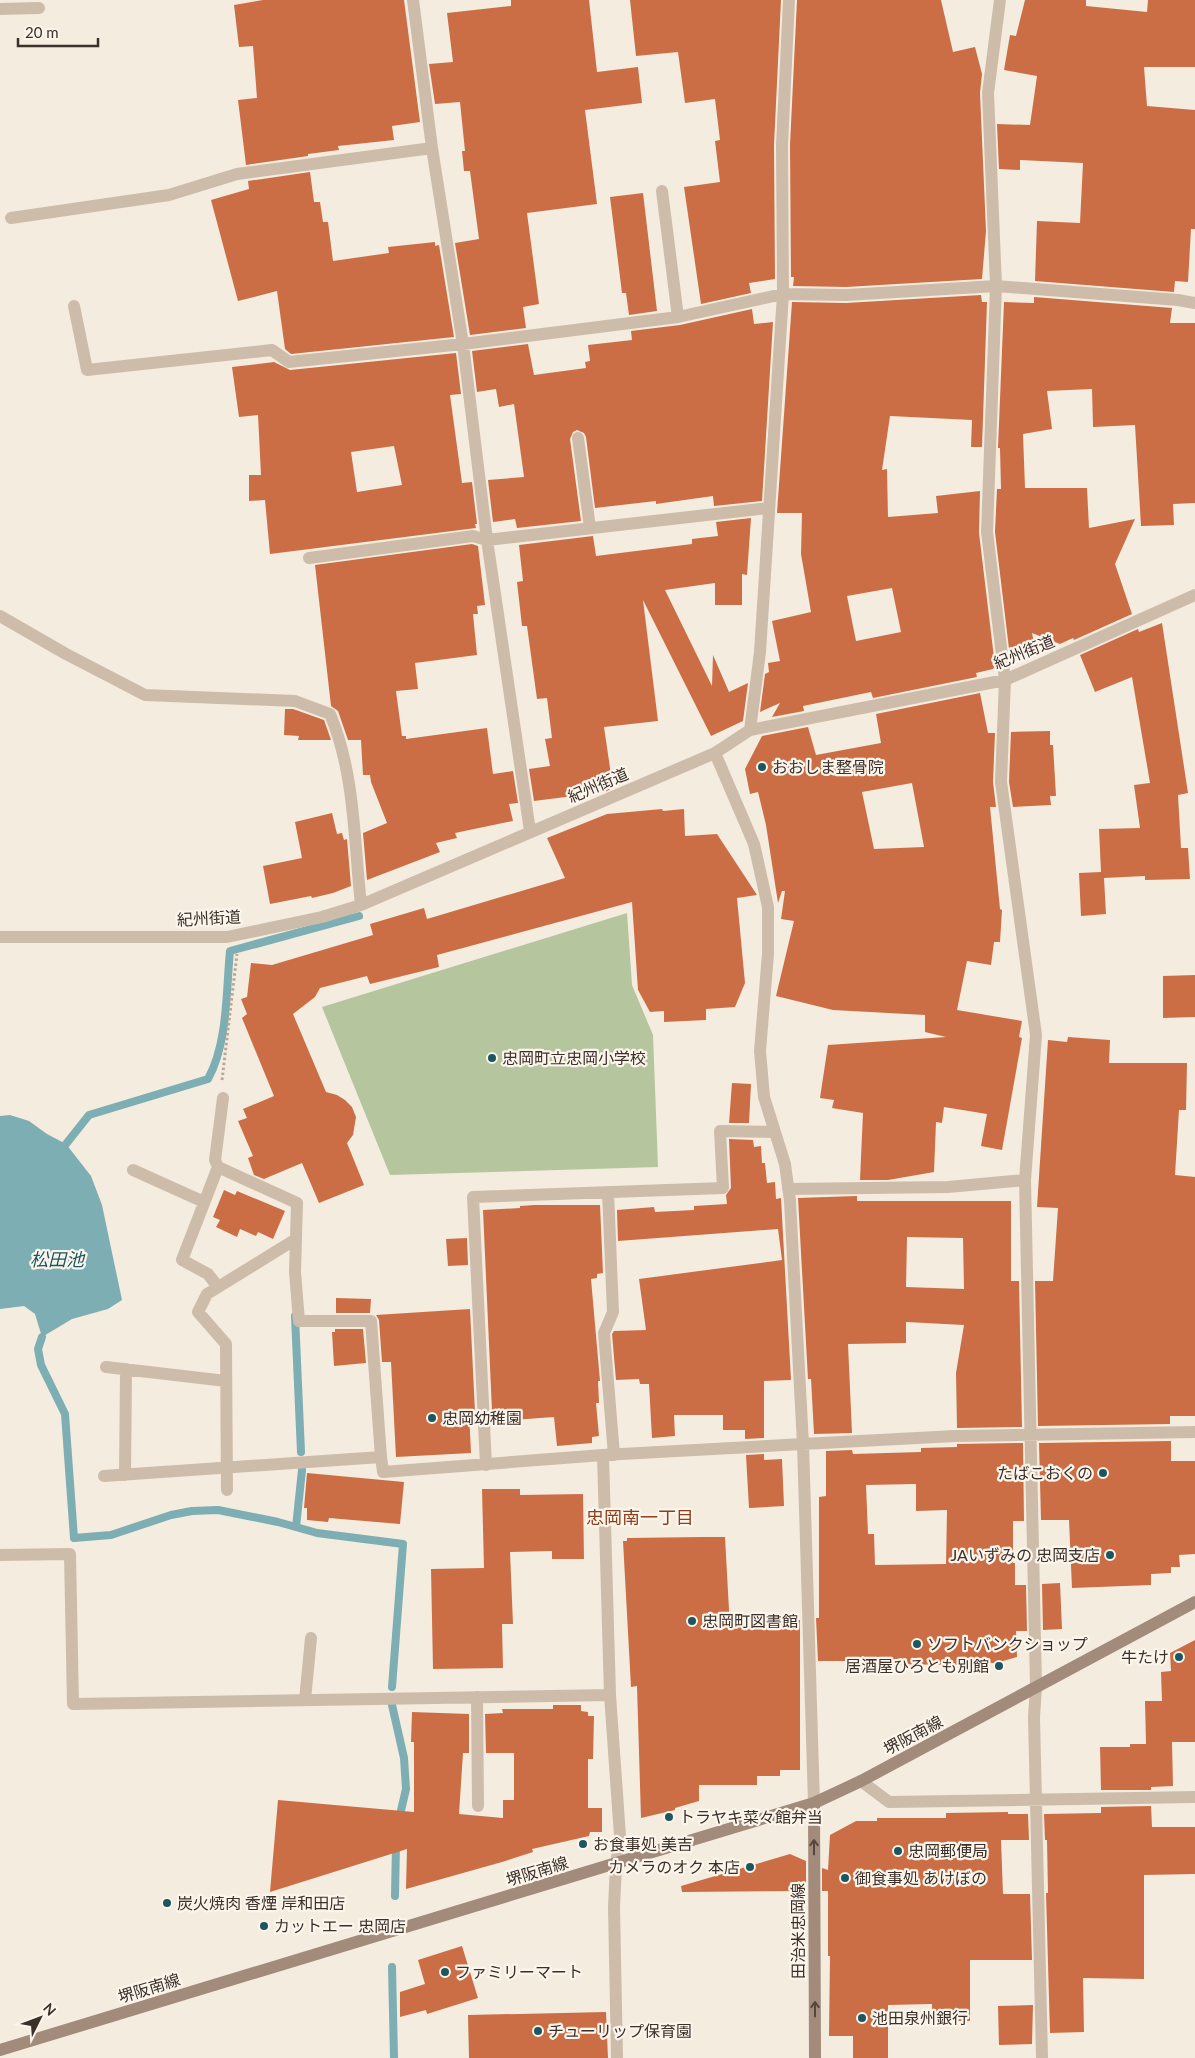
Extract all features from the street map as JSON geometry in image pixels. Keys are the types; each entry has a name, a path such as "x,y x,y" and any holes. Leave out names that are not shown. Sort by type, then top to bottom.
{"main road":[{"name":"堺阪南線","path":"0,2050 814,1803 861,1781 1195,1602"},
{"name":"田治米忠岡線","path":"814,1803 815,2058"}],"street":[{"path":"413,0 432,148 463,344 487,540 530,831"},
{"path":"750,730 760,652 783,294 782,146 790,0"},
{"path":"1000,0 988,93 996,286 987,532 1006,680 1001,782 1036,1035 1025,1180 1042,2058"},
{"path":"0,9 40,8"},
{"path":"11,218 170,195 237,174 432,148"},
{"path":"662,191 678,317"},
{"path":"74,306 87,370 272,350 289,362 463,344 678,317 783,294 846,295 996,286 1195,302"},
{"path":"578,438 590,528"},
{"path":"309,558 473,536 487,540 768,508"},
{"name":"紀州街道","path":"0,937 227,937 322,917 360,905 715,753 750,730 1006,680 1195,595"},
{"path":"0,616 66,654 145,695 295,701 330,714 340,738 348,775 360,905"},
{"path":"715,753 754,844 768,907 768,954 760,1050 764,1097 785,1164 788,1189 802,1444 814,1803"},
{"path":"218,1287 208,1274 182,1260 218,1168 215,1160 223,1098"},
{"path":"486,1464 473,1197 723,1188 720,1132 776,1132"},
{"path":"218,1168 297,1203 295,1272 299,1321 371,1321 383,1472 608,1455 955,1436 1195,1432"},
{"path":"133,1170 204,1202"},
{"path":"788,1189 948,1187 1025,1180"},
{"path":"608,1192 613,1312 604,1332 608,1455 610,1695 620,1836 616,1864 615,2025 617,2058"},
{"path":"227,1490 226,1344 198,1312 207,1294 296,1239"},
{"path":"106,1367 226,1380"},
{"path":"125,1475 126,1369"},
{"path":"104,1476 381,1457"},
{"path":"0,1554 70,1554 73,1704 610,1695"},
{"path":"305,1700 311,1638"},
{"path":"477,1697 478,1806"},
{"path":"861,1781 890,1802 1195,1797"}],"path":[{"path":"223,1098 222,1080 237,955"}],"green space":[{"path":"627,913 632,985 653,1035 658,1167 390,1175 322,1007"}],"water":[{"name":"松田池","path":"10,1115 29,1121 47,1134 66,1144 91,1176 102,1205 122,1300 108,1309 72,1319 42,1337 35,1314 24,1306 0,1309 0,1116"}],"building":[{"path":"263,0 404,0 420,122 392,126 394,140 338,146 339,150 246,165 238,100 257,98 253,46 239,47 234,5"},
{"path":"511,0 589,0 597,72 638,67 642,103 585,110 597,204 527,213 539,304 523,307 526,328 470,335 455,243 479,239 470,171 464,171 462,151 465,151 460,102 435,104 429,64 453,62 447,13 511,6"},
{"path":"630,0 781,0 774,145 775,279 749,283 751,293 701,304 684,187 720,182 715,141 720,140 715,99 685,103 678,52 636,56"},
{"path":"797,0 941,0 953,52 975,47 982,74 980,93 986,231 982,279 846,287 793,286 794,277 791,277 790,145"},
{"path":"1025,0 1086,0 1086,6 1147,12 1148,0 1195,0 1195,67 1144,67 1147,106 1195,110 1195,229 1191,229 1188,282 1175,281 1174,292 1035,281 1037,221 1080,223 1083,163 1020,160 1020,170 999,169 997,124 1030,125 1037,76 1004,70 1010,35 1016,36"},
{"path":"310,172 314,202 320,202 323,222 328,222 333,261 389,253 388,247 435,242 435,246 439,245 454,337 291,354 285,349 277,291 238,301 211,200 249,189 248,181"},
{"path":"643,193 657,311 629,315 626,293 622,293 610,197"},
{"path":"981,295 982,302 987,302 982,447 971,447 972,420 890,416 882,470 887,469 888,517 938,513 936,496 980,491 979,533 995,666 993,669 976,673 977,677 873,698 871,692 803,706 804,711 772,717 780,703 760,712 765,674 769,672 768,663 780,661 772,621 811,612 801,554 802,513 777,513 792,302 846,303","holes":["892,588 901,632 856,641 847,596"]},
{"path":"1034,297 1172,308 1170,323 1195,323 1195,503 1173,504 1174,525 1141,526 1135,425 1093,427 1092,389 1047,391 1052,429 1023,434 1025,488 1087,488 1089,528 1135,519 1115,564 1132,614 1074,640 1073,638 1060,644 1032,633 1036,653 1010,657 995,532 997,489 1001,489 1000,448 998,448 1004,302 1034,303"},
{"path":"752,309 754,324 773,322 762,501 714,506 713,496 656,504 656,501 595,508 586,437 584,433 577,430 573,432 570,439 581,521 517,528 515,519 493,522 488,480 524,477 514,404 499,407 496,389 477,392 472,351 528,344 534,375 586,368 585,362 590,361 588,345 632,340 631,331 680,325"},
{"path":"456,353 461,394 450,395 462,483 472,482 476,528 270,554 265,500 249,501 249,475 261,475 258,415 239,417 232,367 274,362 290,370","holes":["394,446 402,485 357,492 351,452"]},
{"path":"751,518 747,575 742,574 742,605 715,605 715,583 665,590 712,686 713,655 729,692 748,683 743,721 711,736 643,600 658,721 604,727 613,788 605,792 534,801 529,769 550,766 545,739 552,738 547,698 537,699 527,626 522,626 517,582 523,581 519,545 593,536 596,556 692,544 692,539 718,536 716,522"},
{"path":"472,544 478,546 485,605 477,606 478,614 473,614 477,655 415,663 418,689 396,691 402,736 406,736 406,739 487,728 493,774 513,771 518,803 509,804 513,821 455,833 457,838 436,843 440,852 367,880 363,833 387,823 370,775 363,775 361,740 348,740 338,711 331,706 315,565"},
{"path":"1162,623 1188,793 1178,795 1181,848 1188,848 1190,879 1145,880 1145,876 1104,878 1106,914 1081,916 1079,873 1101,872 1099,829 1140,828 1134,785 1150,783 1132,677 1095,692 1080,655 1138,629 1139,632"},
{"path":"980,693 988,733 995,733 993,782 996,807 990,807 1000,909 1002,910 1000,942 994,942 991,965 967,961 957,1010 1022,1021 1019,1037 1022,1038 1002,1150 981,1146 987,1114 944,1107 942,1123 936,1122 934,1172 888,1180 860,1180 863,1113 832,1108 834,1100 820,1098 828,1045 946,1037 925,1032 925,1015 833,1010 776,996 794,921 781,919 785,891 782,891 778,903 766,825 758,792 750,794 745,769 762,736 808,727 816,755 881,743 876,714","holes":["912,783 924,847 874,849 862,792"]},
{"path":"285,709 293,709 324,720 331,740 298,740 299,736 284,735"},
{"path":"1050,731 1050,745 1053,745 1056,796 1050,796 1051,805 1013,807 1009,782 1011,732"},
{"path":"662,809 663,811 684,809 685,836 717,834 757,895 737,898 745,983 735,1007 706,1009 706,1020 664,1022 664,1011 650,1012 638,990 632,902 437,955 439,967 370,984 367,976 320,988 315,997 293,1014 326,1092 337,1095 352,1107 356,1117 353,1135 347,1143 364,1185 319,1203 302,1163 264,1179 254,1175 248,1158 253,1156 238,1121 247,1118 243,1109 274,1096 242,1018 247,1014 241,999 247,997 251,963 272,965 373,935 370,924 424,908 427,919 565,878 547,838 607,814"},
{"path":"332,813 337,834 342,833 344,840 347,839 351,886 312,898 311,896 270,904 263,866 302,858 295,822"},
{"path":"1195,975 1195,1017 1163,1018 1163,976"},
{"path":"1068,1037 1110,1040 1109,1063 1187,1063 1186,1110 1179,1110 1175,1175 1195,1177 1195,1416 1170,1416 1170,1424 1038,1426 1035,1281 1053,1281 1058,1208 1037,1207 1048,1040 1067,1042"},
{"path":"732,1083 751,1084 749,1123 729,1123"},
{"path":"729,1139 753,1140 754,1147 761,1146 762,1163 765,1163 767,1183 775,1182 776,1199 781,1198 791,1380 764,1381 764,1438 745,1439 745,1430 723,1430 723,1415 674,1415 675,1436 652,1438 649,1384 640,1384 639,1379 616,1380 612,1334 614,1331 646,1330 639,1279 782,1260 778,1229 618,1241 617,1210 654,1207 655,1212 694,1210 694,1206 727,1204 726,1195 731,1188"},
{"path":"224,1190 235,1195 237,1191 285,1211 273,1239 258,1232 256,1236 240,1229 237,1237 216,1227 220,1220 213,1217"},
{"path":"857,1196 857,1201 1011,1201 1011,1281 1019,1281 1022,1427 957,1428 956,1373 964,1325 906,1322 906,1343 848,1344 852,1433 814,1434 811,1379 808,1379 798,1198","holes":["907,1237 963,1238 964,1289 906,1287"]},
{"path":"600,1205 603,1273 597,1274 597,1278 591,1279 600,1381 598,1381 599,1403 596,1403 599,1436 592,1437 592,1443 557,1446 554,1417 513,1420 512,1409 492,1411 483,1210 520,1208 520,1206"},
{"path":"467,1238 468,1265 448,1266 446,1239"},
{"path":"336,1298 371,1299 370,1313 336,1313"},
{"name":"忠岡幼稚園","path":"470,1309 475,1412 469,1412 471,1453 396,1457 391,1362 382,1362 379,1320 376,1315"},
{"path":"335,1329 363,1329 366,1363 334,1366 332,1332 335,1332"},
{"path":"1171,1441 1171,1461 1195,1461 1195,1554 1179,1555 1180,1567 1171,1567 1171,1573 1151,1574 1151,1585 1072,1588 1069,1520 1041,1520 1039,1443"},
{"path":"1023,1443 1024,1521 1013,1521 1013,1563 1015,1563 1015,1585 1026,1585 1027,1631 1016,1631 1017,1657 996,1663 981,1663 981,1669 958,1669 958,1665 882,1664 882,1661 818,1661 816,1618 819,1618 819,1497 826,1496 826,1451 852,1450 853,1454 921,1452 921,1448 957,1447 957,1444","holes":["916,1484 916,1511 947,1510 946,1564 875,1565 874,1534 868,1534 866,1485"]},
{"path":"764,1454 764,1460 782,1459 784,1506 749,1508 746,1455"},
{"path":"307,1473 404,1482 400,1524 329,1518 328,1522 307,1520 307,1508 304,1508"},
{"path":"482,1489 520,1489 520,1495 583,1494 584,1559 552,1559 552,1551 510,1552 513,1624 502,1624 503,1668 433,1669 431,1569 484,1568"},
{"path":"725,1537 730,1628 800,1620 800,1770 780,1770 780,1776 757,1776 757,1785 699,1785 699,1801 675,1808 675,1810 641,1818 637,1686 631,1687 623,1541 627,1541 627,1538"},
{"path":"1060,1583 1062,1629 1043,1630 1042,1584"},
{"path":"1195,1640 1195,1742 1172,1742 1173,1786 1151,1787 1151,1790 1101,1790 1100,1747 1130,1747 1130,1744 1146,1744 1145,1701 1162,1701 1161,1672 1171,1671 1170,1653"},
{"path":"553,1705 581,1705 581,1711 588,1712 588,1716 594,1716 593,1759 588,1759 588,1808 602,1808 602,1832 590,1832 589,1836 532,1849 533,1852 502,1862 406,1889 407,1849 270,1892 278,1800 414,1812 414,1742 411,1742 412,1712 469,1714 469,1753 463,1753 459,1814 503,1818 503,1800 514,1800 514,1753 486,1753 485,1714 503,1713 502,1709 553,1709"},
{"path":"1151,1806 1152,1827 1195,1827 1195,1874 1144,1875 1144,1979 1083,1978 1084,2032 1050,2033 1046,1893 1048,1893 1047,1840 1045,1840 1044,1814 1101,1813 1101,1807"},
{"path":"1008,1812 1008,1814 1028,1814 1029,1840 1001,1840 1003,1894 1030,1894 1032,1960 970,1960 970,2021 932,2021 932,2004 888,2005 888,2058 853,2058 853,2036 829,2036 830,1956 828,1956 828,1891 822,1891 822,1868 828,1870 830,1835 856,1821 877,1821 877,1818 946,1818 946,1813"},
{"path":"790,1854 806,1861 806,1891 682,1892 681,1886"},
{"name":"ファミリーマート","path":"462,1946 478,1998 427,2014 426,2010 400,2017 400,1992 425,1984 418,1960"},
{"path":"1033,2005 1032,2044 999,2045 998,2006"},
{"name":"チューリップ保育園","path":"606,2012 608,2058 469,2058 468,2015"}],"waterway":[{"path":"66,1144 89,1115 208,1079 215,1065 223,1033 230,951 359,916"},
{"path":"295,1316 301,1452"},
{"path":"42,1337 38,1349 41,1365 65,1414 74,1538 111,1535 171,1515 192,1511 218,1510 278,1522 317,1533 403,1544 392,1687"},
{"path":"296,1527 302,1470"},
{"path":"392,1705 404,1758 406,1789 399,1819"},
{"path":"395,1896 396,1843"},
{"path":"392,1967 394,2058"}],"place":[{"name":"おおしま整骨院","path":"762,767"},
{"name":"忠岡町立忠岡小学校","path":"492,1058"},
{"name":"忠岡幼稚園","path":"432,1418"},
{"name":"たばこおくの","path":"1103,1473"},
{"name":"JAいずみの 忠岡支店","path":"1110,1555"},
{"name":"忠岡町図書館","path":"692,1621"},
{"name":"ソフトバンクショップ","path":"917,1644"},
{"name":"牛たけ","path":"1179,1657"},
{"name":"居酒屋ひろとも別館","path":"999,1666"},
{"name":"トラヤキ菜々館弁当","path":"669,1817"},
{"name":"お食事処 美吉","path":"583,1844"},
{"name":"忠岡郵便局","path":"898,1851"},
{"name":"カメラのオク 本店","path":"750,1867"},
{"name":"御食事処 あけぼの","path":"845,1878"},
{"name":"炭火焼肉 香煙 岸和田店","path":"167,1903"},
{"name":"カットエー 忠岡店","path":"264,1926"},
{"name":"ファミリーマート","path":"445,1972"},
{"name":"池田泉州銀行","path":"862,2018"},
{"name":"チューリップ保育園","path":"538,2031"}],"district":[{"name":"忠岡南一丁目","path":"640,1518"}]}
